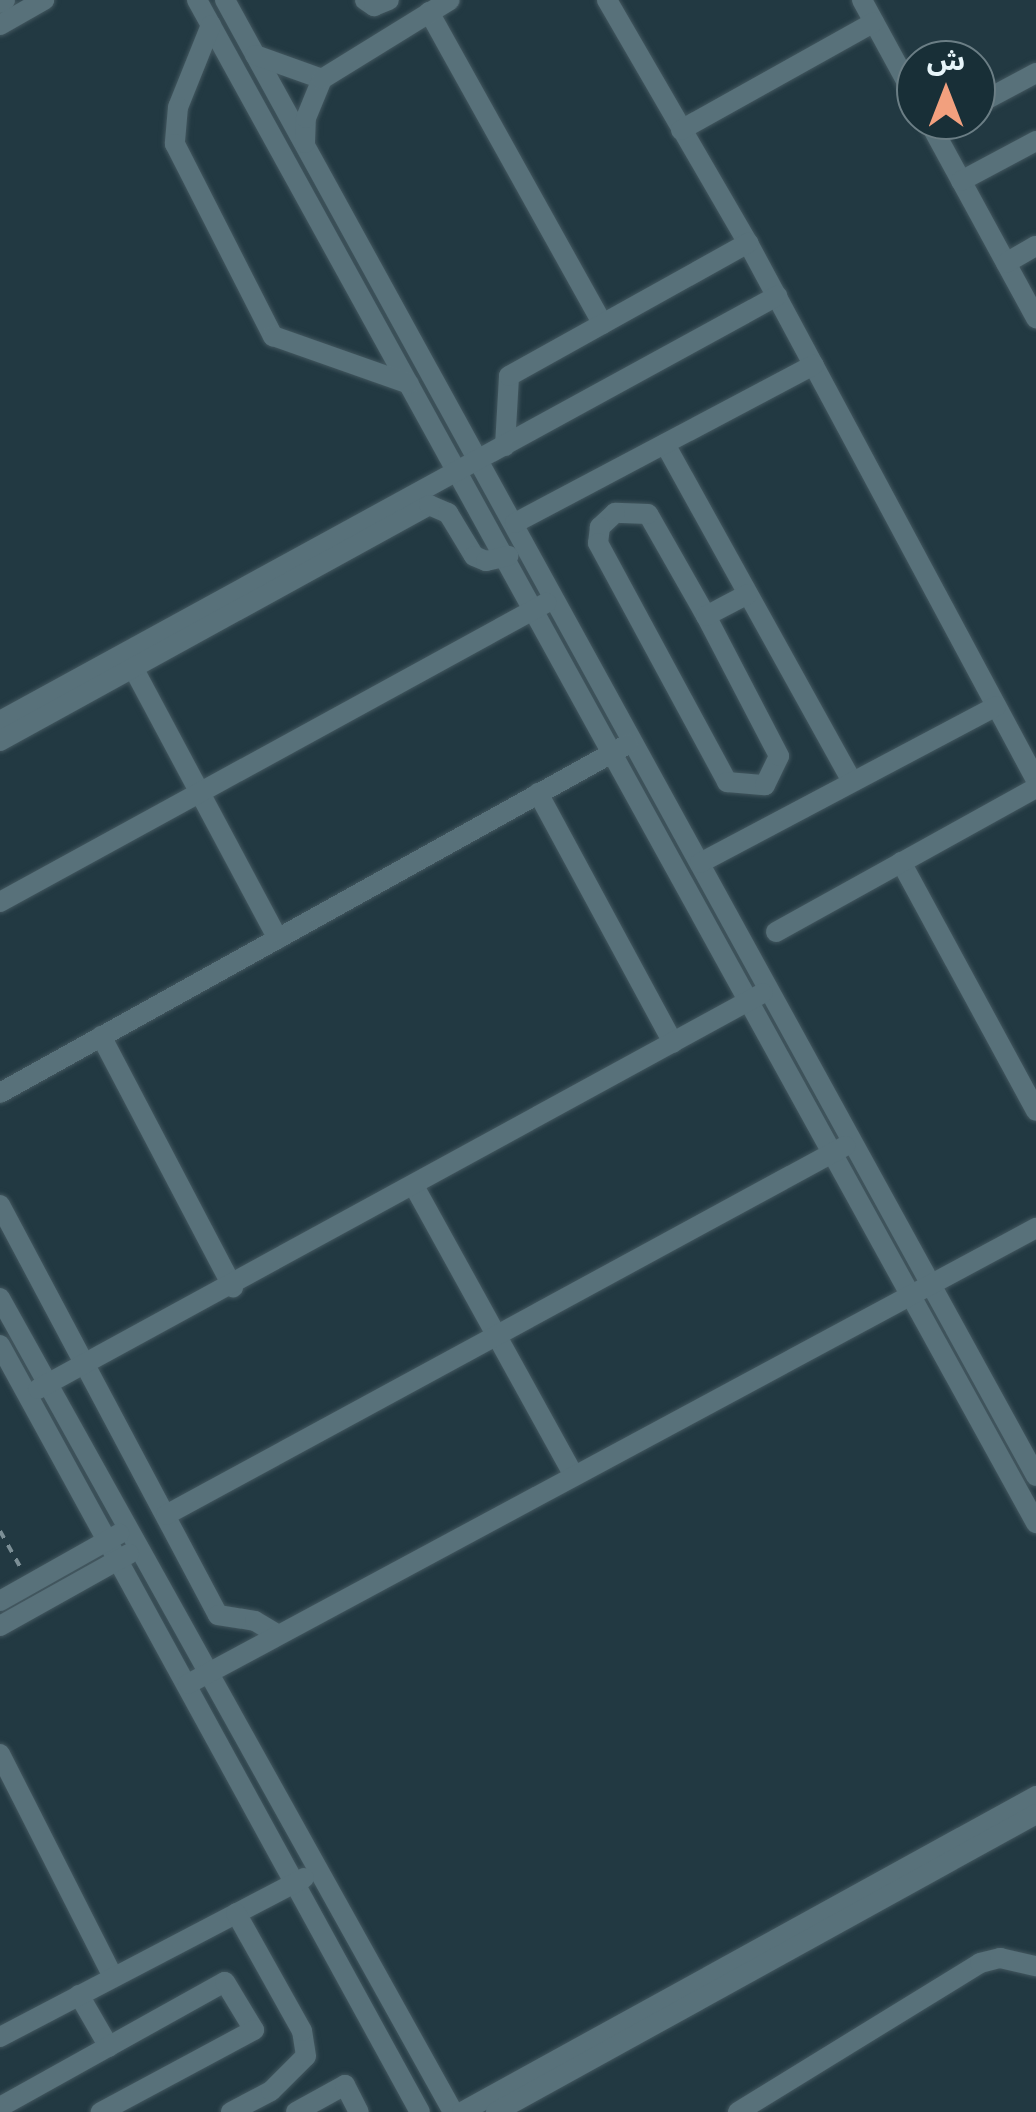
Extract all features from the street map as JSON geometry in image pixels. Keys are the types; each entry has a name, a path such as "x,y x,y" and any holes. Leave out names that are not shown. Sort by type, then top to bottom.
{"lane":[{"path":"0,25 44,0"},
{"path":"197,0 508,556 546,603"},
{"path":"225,0 481,459 515,523 546,603 624,746 922,1288 1036,1476"},
{"path":"364,0 374,6 389,0"},
{"path":"305,146 306,118 322,79 450,0"},
{"path":"862,0 896,62"},
{"path":"616,3 681,130 748,242 1036,780"},
{"path":"429,12 603,324"},
{"path":"681,130 874,22"},
{"path":"211,25 178,107 174,144 273,336 411,385"},
{"path":"255,55 322,79"},
{"path":"996,94 1036,73"},
{"path":"943,140 1036,318"},
{"path":"962,181 1036,141"},
{"path":"505,446 510,376 748,242"},
{"path":"1006,264 1036,246"},
{"path":"0,742 129,661 459,471 777,296"},
{"path":"515,523 814,366"},
{"path":"665,444 852,782"},
{"path":"0,720 129,661 429,505 448,513 474,556 486,562 508,556"},
{"path":"615,513 648,514 706,616 779,756 765,785 727,782 598,543 600,526 615,513"},
{"path":"706,616 748,594"},
{"path":"0,902 197,790 546,603"},
{"path":"129,661 278,939"},
{"path":"700,862 996,706"},
{"path":"0,1092 624,746"},
{"path":"624,746 700,862 761,994"},
{"path":"776,932 1036,788"},
{"path":"538,793 673,1044"},
{"path":"901,862 1036,1111"},
{"path":"27,1394 89,1366 761,994"},
{"path":"101,1036 233,1286"},
{"path":"166,1515 845,1147"},
{"path":"414,1186 572,1472"},
{"path":"0,1205 218,1615 255,1620 277,1634"},
{"path":"188,1684 572,1472 1036,1228"},
{"path":"922,1288 1036,1523"},
{"path":"0,1298 453,2112"},
{"path":"0,1345 420,2112"},
{"path":"0,1601 130,1528"},
{"path":"0,1626 140,1548"},
{"path":"0,1754 9,1794 114,1978"},
{"path":"462,2112 1036,1796"},
{"path":"496,2112 1036,1814"},
{"path":"0,2037 320,1872"},
{"path":"231,2112 271,2091 306,2056 302,2030 236,1913"},
{"path":"738,2112 980,1964 1000,1958 1036,1966"},
{"path":"0,2107 225,1982 254,2030 101,2112"},
{"path":"79,1995 109,2047"},
{"path":"296,2112 345,2084 359,2112"}],"path":[{"path":"1,1535 30,1584"}]}
